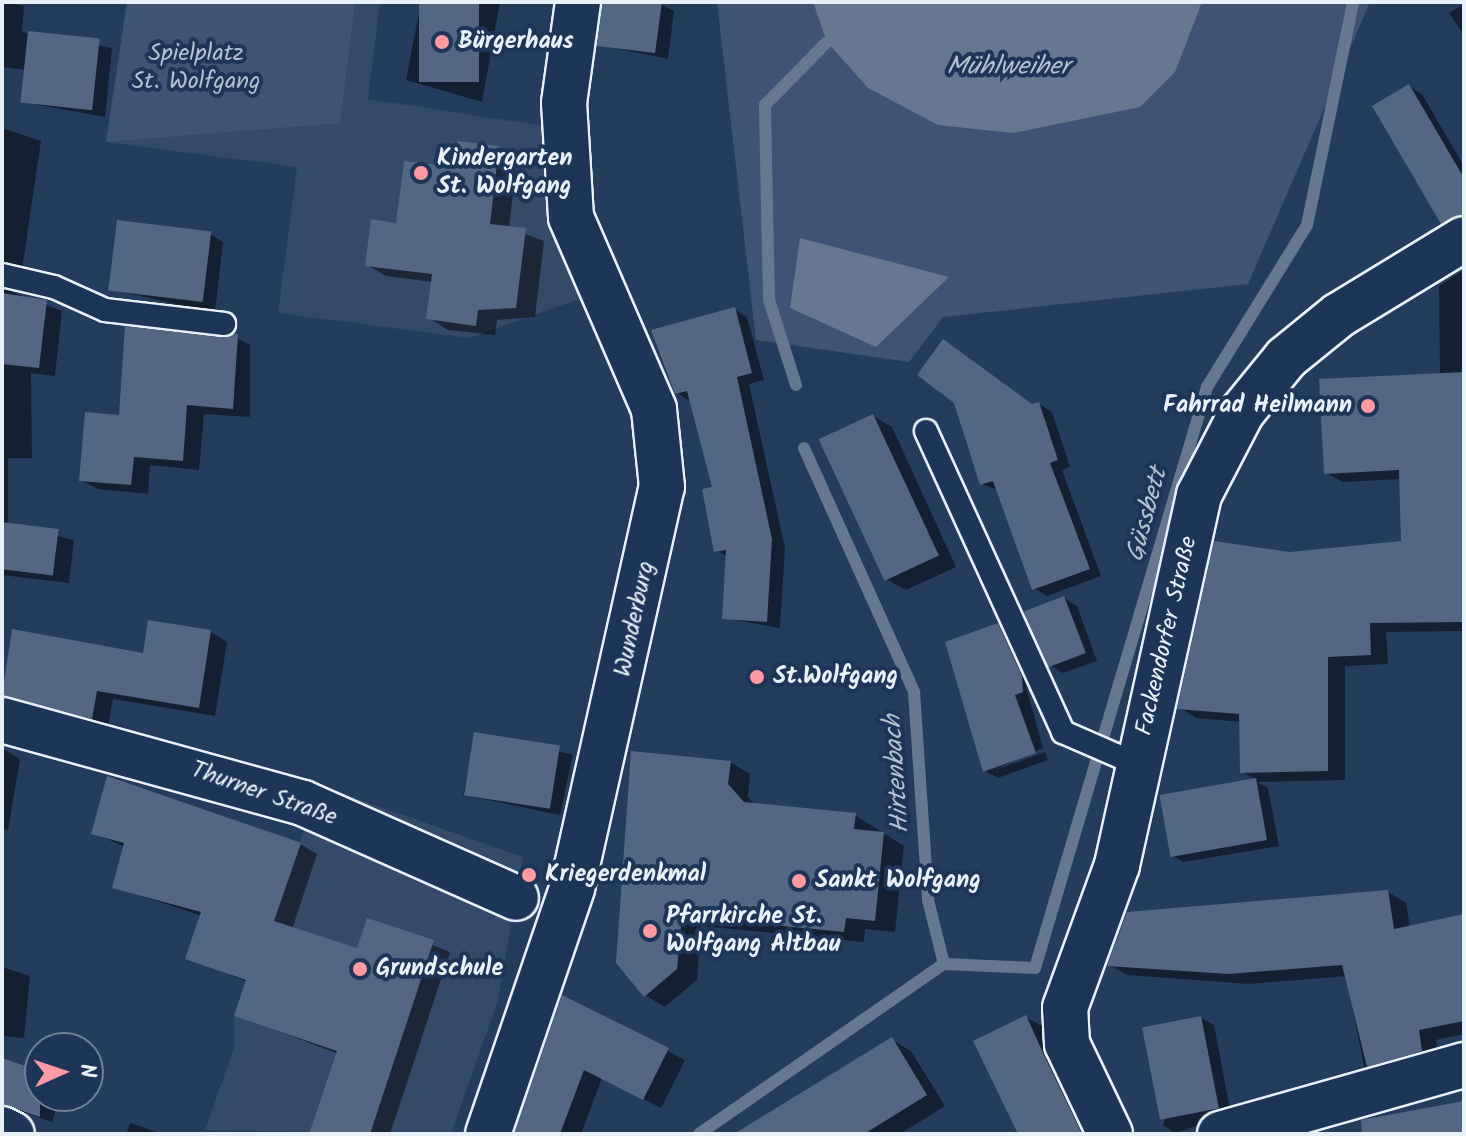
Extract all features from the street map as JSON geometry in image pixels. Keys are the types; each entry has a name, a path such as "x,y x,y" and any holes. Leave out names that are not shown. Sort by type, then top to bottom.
{"street":[{"name":"Wunderburg","path":"488,1134 572,888 662,487 654,409 571,217 564,103 578,2"},
{"name":"Fackendorfer Straße","path":"1110,1134 1067,1044 1065,1008 1117,865 1199,495 1242,412 1286,358 1339,315 1464,239"},
{"name":"Thurner Straße","path":"2,720 303,803 516,898"},
{"path":"1220,1134 1464,1065"},
{"path":"2,1129 12,1134"}],"lane":[{"path":"2,275 54,287 105,310 224,324"},
{"path":"926,431 1063,732 1139,765"}],"shaded area":[{"name":"Kindergarten St. Wolfgang","path":"127,2 380,2 368,99 551,127 546,178 585,297 469,338 278,313 297,167 106,142"},
{"name":"Grundschule","path":"318,785 523,857 498,1000 451,1134 205,1130 235,1045 234,1016 246,980 185,959 232,819 300,842"}],"green space":[{"name":"Spielplatz St. Wolfgang","path":"127,2 355,2 340,123 106,142"},
{"path":"717,2 1370,2 1248,284 943,317 909,362 756,340"}],"water":[{"name":"Mühlweiher","path":"813,2 1202,2 1175,72 1140,107 1013,133 938,125 868,88 827,42"},
{"path":"800,238 949,277 876,347 790,308"}],"building":[{"name":"Bürgerhaus","path":"419,2 479,2 479,82 419,82"},
{"path":"602,2 662,2 655,53 597,46"},
{"path":"28,31 100,39 92,110 20,103"},
{"path":"1409,84 1464,178 1464,214 1441,224 1372,106"},
{"name":"Kindergarten St. Wolfgang","path":"458,141 499,146 490,224 526,228 516,308 478,310 476,326 426,319 432,274 365,266 371,219 396,223 404,161 455,167"},
{"path":"117,220 211,232 203,302 108,290"},
{"path":"2,293 47,300 39,368 2,364"},
{"path":"735,307 752,373 737,377 772,539 767,622 722,619 726,550 714,552 702,489 712,487 687,391 675,394 651,330"},
{"path":"125,326 238,334 233,409 187,405 183,461 134,457 131,485 79,481 85,412 119,415"},
{"path":"943,339 1032,404 1039,402 1058,460 1050,463 1090,569 1032,590 993,481 980,485 954,403 917,375"},
{"path":"1464,372 1464,622 1370,623 1371,655 1328,657 1328,771 1240,773 1239,714 1177,709 1214,541 1290,552 1401,541 1399,470 1324,474 1319,379"},
{"path":"873,414 939,555 885,581 819,439"},
{"path":"2,522 59,529 53,576 2,569"},
{"path":"1064,596 1086,653 1046,668 1024,611"},
{"path":"148,620 211,630 199,708 97,691 92,719 2,696 12,629 143,653"},
{"path":"998,623 1022,676 1023,692 1015,695 1036,753 983,772 945,642"},
{"path":"474,732 560,746 550,809 464,795"},
{"path":"631,751 731,761 728,784 744,802 856,813 854,829 884,832 875,921 846,918 844,932 682,916 677,969 644,997 616,963"},
{"path":"107,776 301,843 274,921 357,948 367,918 434,940 370,1134 309,1134 337,1051 234,1016 246,980 185,959 201,912 112,888 124,843 91,834"},
{"path":"1256,778 1267,840 1170,857 1159,795"},
{"path":"1388,890 1394,929 1464,914 1464,1021 1419,1030 1422,1051 1367,1067 1342,965 1229,974 1107,966 1127,912"},
{"path":"562,995 669,1048 643,1100 584,1070 560,1134 514,1134"},
{"path":"1026,1015 1082,1134 1018,1134 973,1041"},
{"path":"1201,1016 1219,1108 1160,1120 1142,1027"},
{"path":"892,1037 927,1095 864,1134 734,1134"},
{"path":"2,1058 24,1066 24,1112 2,1104"},
{"path":"1464,1101 1464,1134 1362,1134 1361,1120"}],"waterway":[{"name":"Güssbett","path":"944,964 1035,968 1207,387 1307,225 1353,2"},
{"name":"Hirtenbach","path":"796,385 769,300 765,105 827,42"},
{"name":"Hirtenbach","path":"804,448 914,692 928,900 944,964"},
{"name":"Hirtenbach","path":"699,1134 944,964"}],"place":[{"name":"Bürgerhaus","path":"442,42"},
{"name":"Kindergarten St. Wolfgang","path":"421,173"},
{"name":"Fahrrad Heilmann","path":"1368,406"},
{"name":"St.Wolfgang","path":"757,677"},
{"name":"Kriegerdenkmal","path":"529,875"},
{"name":"Sankt Wolfgang","path":"799,881"},
{"name":"Pfarrkirche St. Wolfgang Altbau","path":"650,931"},
{"name":"Grundschule","path":"360,969"}]}
